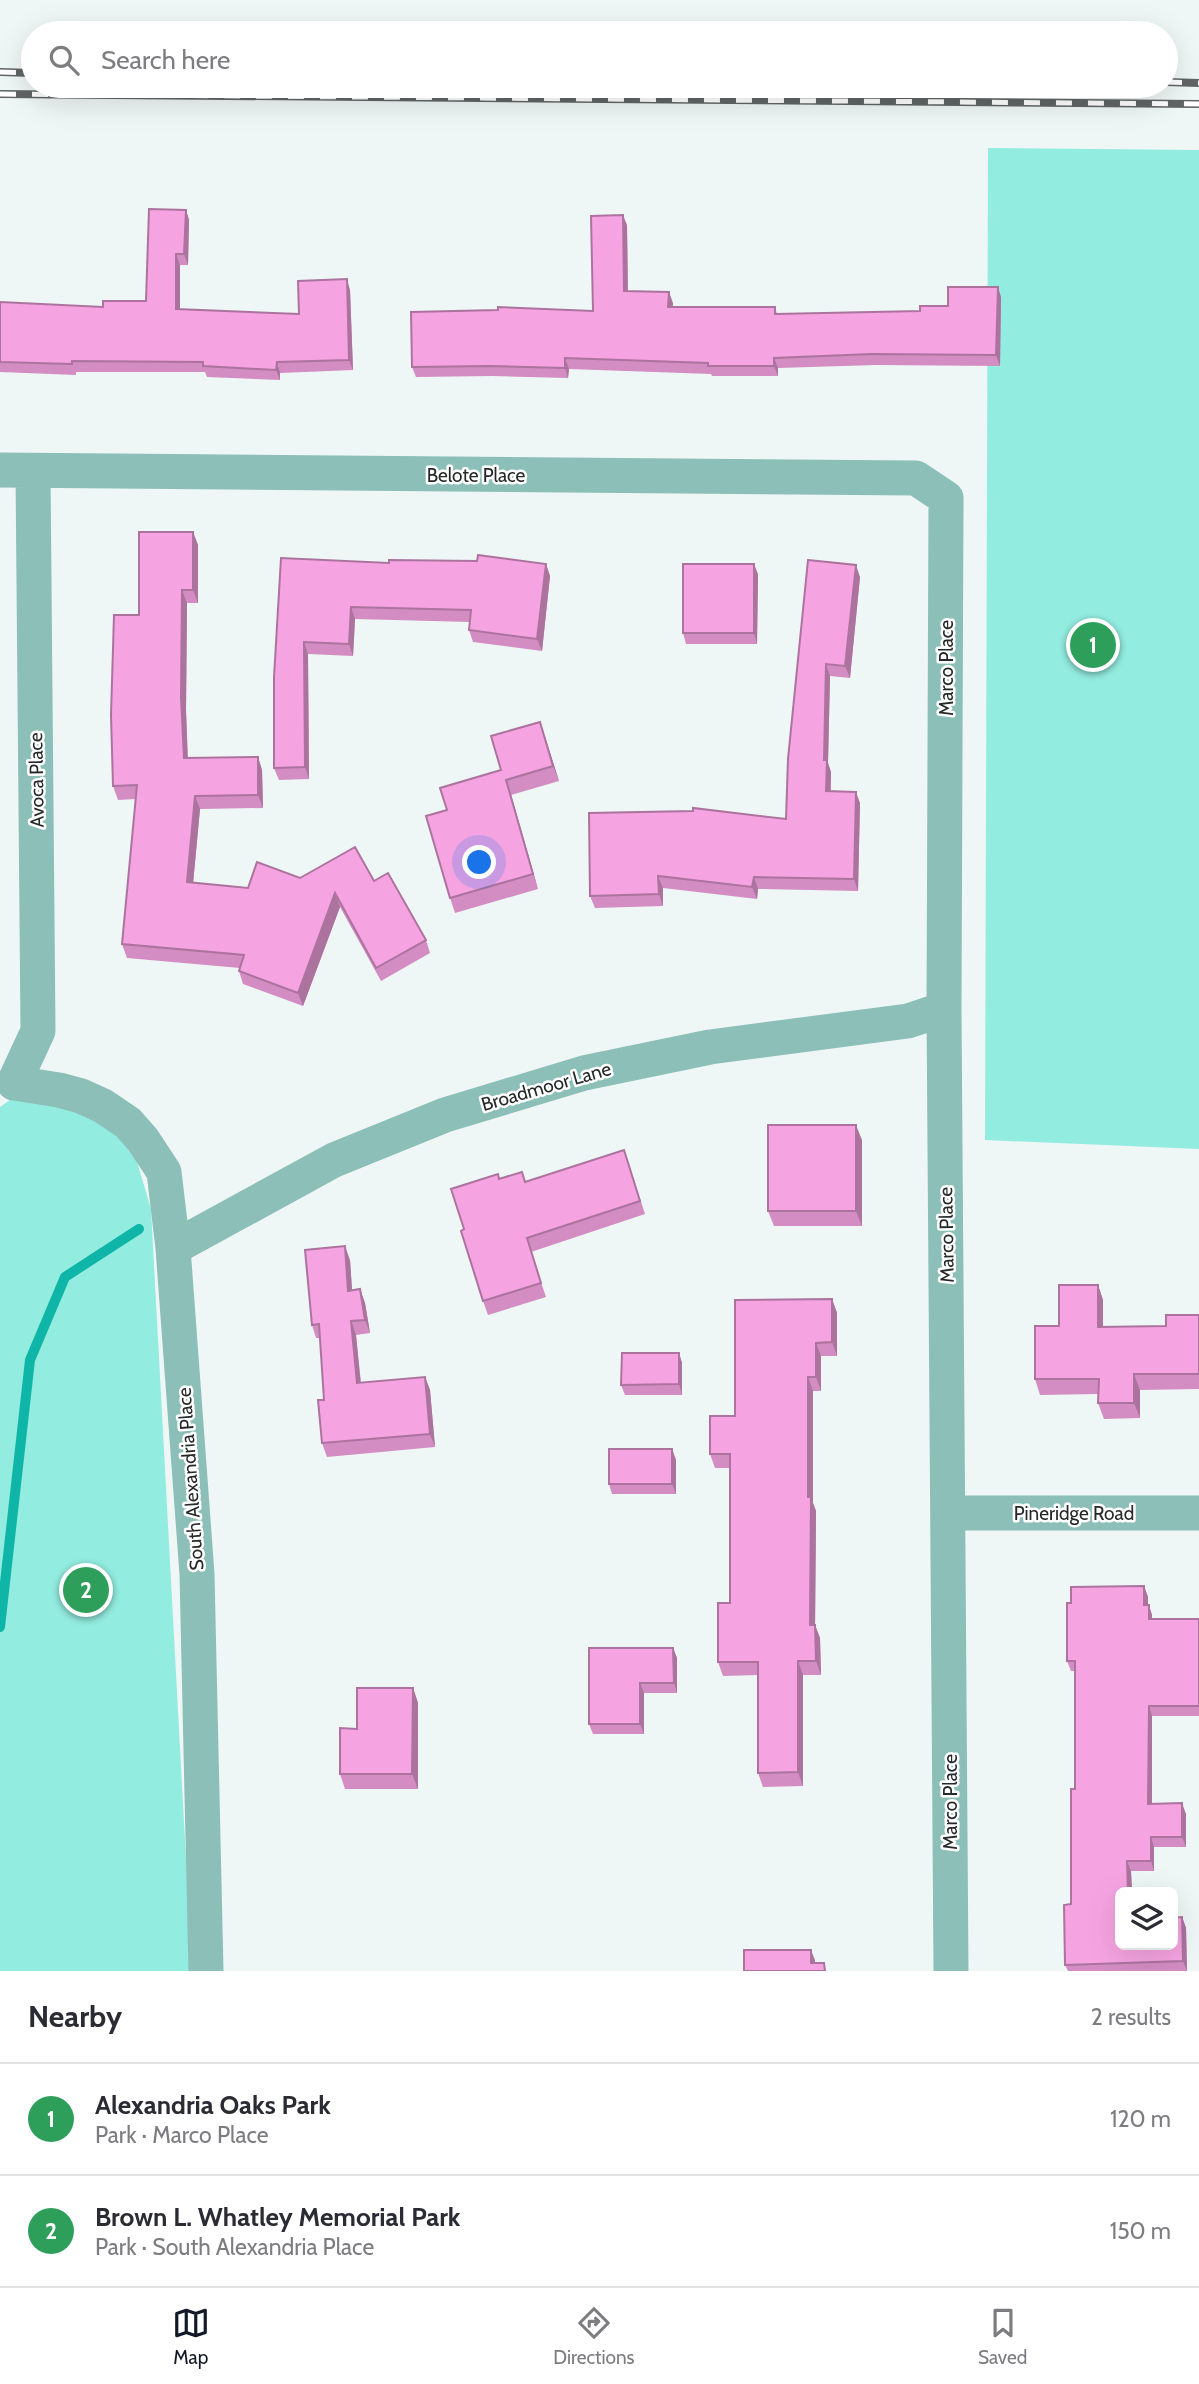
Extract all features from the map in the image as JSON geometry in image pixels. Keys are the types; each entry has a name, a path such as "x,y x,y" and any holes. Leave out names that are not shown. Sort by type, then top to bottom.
{"street":[{"name":"Belote Place","path":"16,471 916,478 946,498"},
{"name":"Avoca Place","path":"7,1088 38,1031 16,471"},
{"name":"Marco Place","path":"946,498 944,1009 951,1971"},
{"name":"Broadmoor Lane","path":"173,1248 334,1160 445,1115 583,1073 710,1047 908,1021 944,1009"},
{"name":"South Alexandria Place","path":"7,1088 81,1096 103,1106 128,1123 164,1172 173,1248 197,1574 206,1971"},
{"name":"Pineridge Road","path":"949,1513 1199,1513"}],"green space":[{"path":"988,148 1199,150 1199,1149 985,1140"},
{"path":"17,1095 98,1116 135,1155 151,1209 192,1971 0,1971 0,1107"}],"building":[{"path":"149,209 186,210 184,254 176,254 176,309 299,314 298,281 347,279 349,360 277,362 276,370 203,366 203,362 0,362 0,302 103,307 103,301 146,301"},
{"path":"623,215 624,291 669,292 668,307 775,307 775,314 920,311 920,306 948,306 948,287 998,287 996,355 872,354 774,358 774,366 708,366 708,363 565,358 565,368 412,367 411,312 498,310 498,307 593,311 591,216"},
{"path":"139,532 193,532 193,590 182,590 181,697 184,758 258,757 258,795 195,796 187,882 248,888 257,862 300,878 355,847 374,881 388,873 426,940 376,968 335,893 298,993 239,971 244,955 122,944 137,785 113,786 111,715 114,615 139,615"},
{"path":"478,555 546,564 537,639 469,630 471,610 351,607 349,644 304,642 305,767 274,768 274,677 281,558 389,563 389,560 477,561"},
{"path":"808,560 856,565 845,666 826,664 824,760 827,760 826,791 856,792 854,879 754,877 752,887 658,876 659,894 590,896 589,813 693,811 693,808 786,819 788,759"},
{"path":"683,564 754,564 754,633 683,633"},
{"path":"540,722 553,766 506,780 533,874 450,898 426,816 447,810 440,788 501,770 491,736"},
{"path":"768,1125 856,1125 856,1211 768,1211"},
{"path":"624,1150 640,1201 527,1238 541,1283 483,1301 451,1189 498,1174 499,1179 522,1172 525,1182"},
{"path":"345,1246 348,1291 360,1289 365,1320 351,1321 357,1383 425,1377 430,1434 322,1443 318,1400 324,1400 319,1324 312,1325 305,1250"},
{"path":"1059,1285 1098,1285 1098,1327 1166,1326 1166,1315 1199,1315 1199,1374 1134,1374 1134,1403 1098,1403 1099,1379 1035,1379 1035,1326 1059,1326"},
{"path":"832,1299 832,1342 816,1343 816,1377 808,1377 810,1625 815,1625 816,1661 798,1661 798,1772 758,1773 758,1662 718,1662 718,1603 730,1603 730,1454 710,1454 710,1416 735,1416 735,1300"},
{"path":"622,1353 679,1353 679,1384 621,1385"},
{"path":"609,1449 672,1449 672,1484 609,1484"},
{"path":"1144,1586 1144,1605 1149,1605 1149,1619 1199,1619 1199,1706 1149,1706 1148,1804 1182,1803 1182,1837 1151,1837 1151,1861 1127,1861 1128,1887 1115,1887 1115,1950 1178,1950 1178,1917 1182,1917 1183,1961 1065,1965 1064,1905 1071,1904 1071,1789 1075,1789 1075,1661 1067,1661 1067,1603 1071,1603 1071,1587"},
{"path":"589,1648 673,1648 674,1683 640,1683 640,1724 589,1724"},
{"path":"357,1688 413,1688 412,1774 340,1774 340,1728 357,1729"},
{"path":"744,1950 811,1950 811,1963 824,1963 825,1971 744,1971"}],"waterway":[{"path":"0,1627 30,1360 65,1277 139,1229"}],"railway":[{"path":"0,72 21,73"},
{"path":"1178,82 1199,83"},
{"path":"0,94 21,94"},
{"path":"480,98 1199,104"}],"place":[{"name":"Alexandria Oaks Park","path":"1093,645"},
{"name":"Brown L. Whatley Memorial Park","path":"86,1590"}]}
